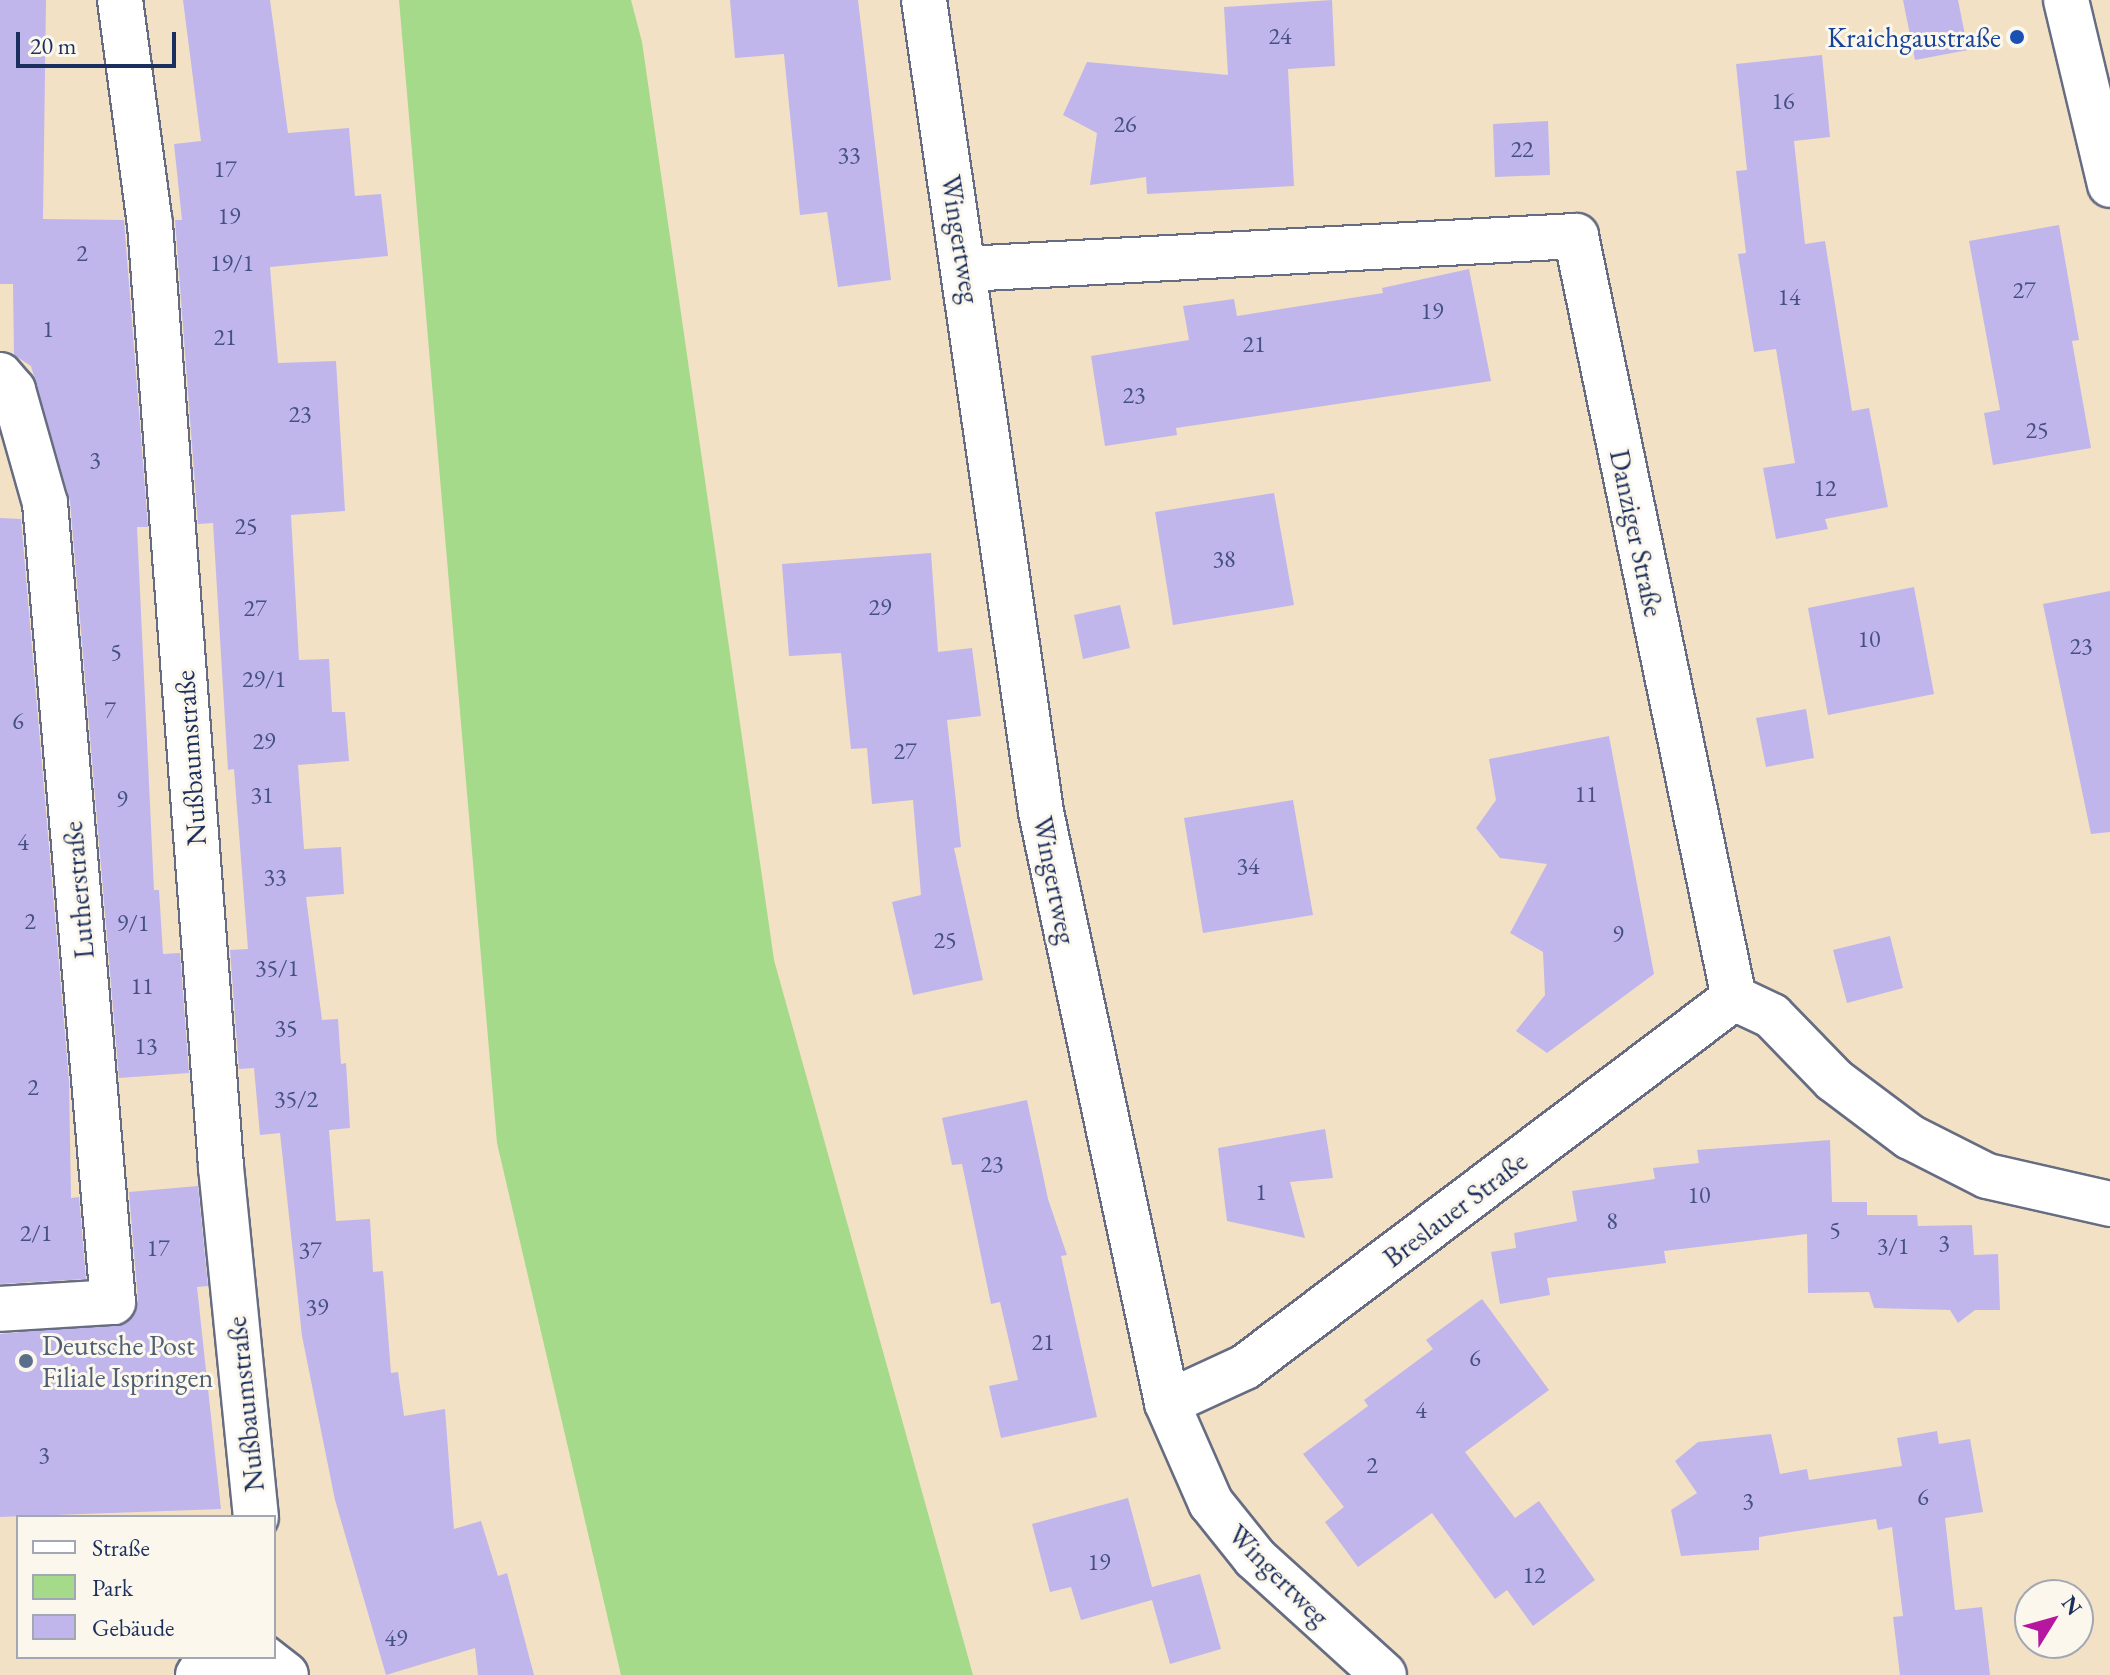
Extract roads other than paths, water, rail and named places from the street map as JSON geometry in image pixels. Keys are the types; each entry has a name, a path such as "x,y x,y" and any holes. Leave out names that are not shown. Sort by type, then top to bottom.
{"street":[{"name":"Nußbaumstraße","path":"120,0 150,224 221,1167 256,1515"},
{"name":"Wingertweg","path":"924,0 966,269 1041,812 1167,1403 1211,1503 1246,1547 1384,1675"},
{"path":"2066,0 2110,185"},
{"name":"Danziger Straße","path":"966,269 1576,236 1734,998"},
{"name":"Lutherstraße","path":"0,375 13,390 45,503 113,1302 0,1309"},
{"path":"1734,998 1772,1016 1834,1080 1910,1137 1987,1176 2110,1204"},
{"name":"Breslauer Straße","path":"1167,1403 1245,1367 1734,998"},
{"path":"198,1675 204,1666 241,1659"},
{"path":"266,1659 286,1675"}],"place":[{"name":"Kraichgaustraße","path":"2017,37"},
{"name":"Deutsche Post Filiale Ispringen","path":"26,1361"}]}
